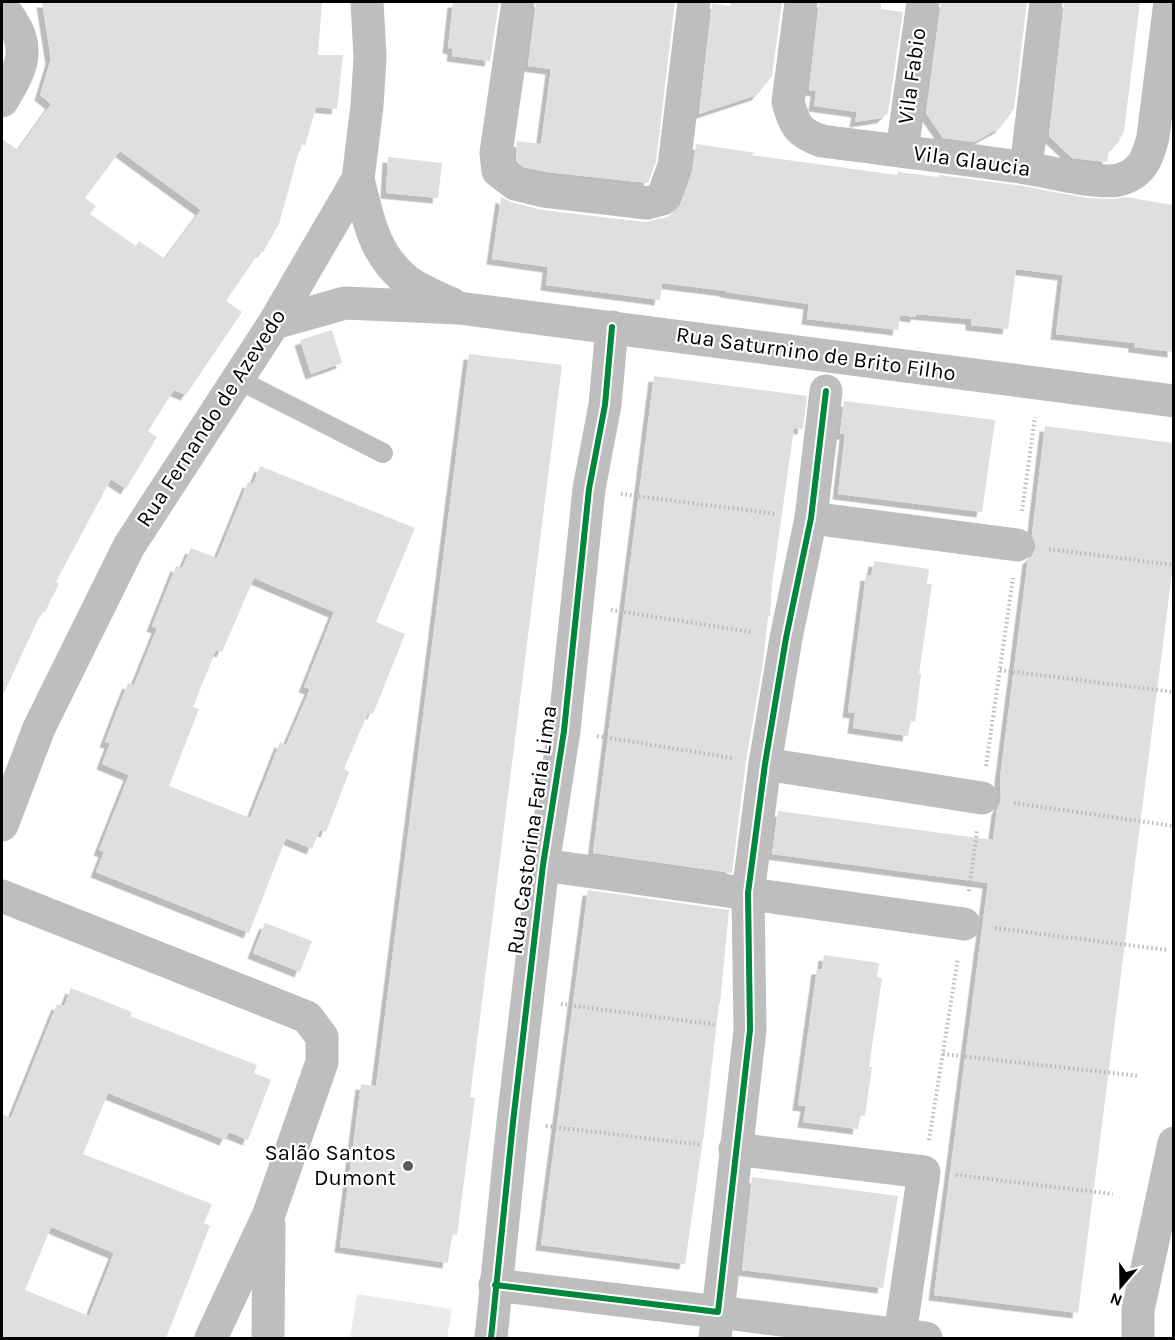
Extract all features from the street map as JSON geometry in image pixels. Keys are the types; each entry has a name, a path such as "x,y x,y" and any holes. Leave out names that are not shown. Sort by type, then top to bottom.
{"street":[{"name":"Rua Fernando de Azevedo","path":"2,825 39,728 129,546 274,323 358,179 367,106 370,57 367,2"},
{"path":"518,2 496,153 498,171 515,184 544,191 647,204 662,199 674,166 694,2"},
{"name":"Vila Glaucia","path":"801,2 788,102 793,119 806,136 822,141 1026,168 1104,181 1120,180 1136,173 1148,158 1170,2"},
{"name":"Vila Fabio","path":"902,151 923,2"},
{"path":"1026,168 1046,2"},
{"path":"2,9 24,43 21,65 2,101"},
{"name":"Rua Saturnino de Brito Filho","path":"358,179 370,226 385,260 407,281 459,308"},
{"name":"Rua Saturnino de Brito Filho","path":"274,323 345,303 459,308 1173,401"},
{"name":"Rua Castorina Faria Lima","path":"491,1338 495,1285 543,865 564,731 590,489 605,405 612,327"},
{"path":"717,1325 750,1030 748,893 765,764 786,638 811,519 826,391"},
{"path":"811,519 1017,545"},
{"path":"765,764 982,798"},
{"path":"543,865 964,924"},
{"path":"2,896 307,1017 322,1037 322,1062 269,1214 211,1338"},
{"path":"1138,1338 1138,1310 1173,1143"},
{"path":"495,1285 717,1325 913,1337 924,1172 735,1149"},
{"path":"268,1338 269,1214"}],"lane":[{"path":"237,379 383,453"}],"path":[{"path":"1023,416 1047,419"},
{"path":"590,489 811,519"},
{"path":"1017,545 1173,566"},
{"path":"578,605 786,638"},
{"path":"1000,670 1173,692"},
{"path":"564,731 765,764"},
{"path":"982,798 1173,826"},
{"path":"964,924 1167,950"},
{"path":"528,999 750,1030"},
{"path":"943,1054 1139,1076"},
{"path":"513,1122 735,1149"},
{"path":"924,1172 1113,1194"}],"shaded area":[{"path":"357,1294 452,1309 447,1338 350,1338"}],"building":[{"path":"42,2 322,2 318,55 343,55 337,109 316,107 305,146 301,144 279,224 263,252 260,251 226,301 242,312 186,395 174,390 148,431 157,437 126,489 111,479 56,582 59,584 45,612 42,611 2,697 2,139 18,150 51,104 40,95 51,59","holes":["120,151 201,210 165,259 139,241 136,246 90,214 96,206 85,198"]},
{"path":"453,2 499,2 490,61 452,56 453,49 448,48"},
{"path":"536,2 675,2 660,128 657,129 660,129 656,162 648,183 547,172 523,167 516,161 517,141 541,144 551,69 528,66"},
{"path":"731,2 782,2 772,76 757,95 699,114 712,3 730,6"},
{"path":"819,2 881,2 881,9 903,12 888,113 882,118 855,122 857,112 814,106 816,91 809,90"},
{"path":"941,2 1027,2 1014,109 1000,128 974,142 943,138 926,113"},
{"path":"1064,2 1140,2 1124,131 1118,143 1109,150 1107,162 1072,158 1049,136"},
{"path":"696,144 756,153 751,155 897,175 898,172 938,177 939,175 1023,186 1087,198 1126,197 1173,205 1173,352 1134,347 1134,343 1056,334 1063,275 1016,269 1008,329 971,325 971,319 916,314 916,317 900,315 898,330 807,319 809,304 726,291 662,283 660,300 546,285 548,267 492,259 501,197 542,210 645,222 667,217 674,213 680,205 692,172"},
{"path":"388,157 442,163 438,198 386,193"},
{"path":"332,330 342,363 311,374 300,340"},
{"path":"469,354 562,365 470,1097 475,1098 457,1235 452,1234 448,1263 340,1247 361,1084 376,1086"},
{"path":"654,376 807,396 803,429 794,428 772,585 770,616 768,616 763,663 746,761 732,873 593,853"},
{"path":"844,401 995,420 982,512 838,494 845,434 840,434"},
{"path":"1045,426 1173,443 1173,565 1078,1313 934,1295 988,883 772,854 778,811 993,840 997,810 1001,800 1000,778 1028,559 1036,547 1032,534"},
{"path":"260,466 415,528 376,622 405,634 373,714 368,713 344,769 349,772 326,832 320,830 312,849 286,838 249,933 96,872 104,852 99,850 129,775 102,764 110,743 105,742 123,695 128,683 134,685 157,628 152,626 176,566 182,568 191,548 217,558 248,482 253,484","holes":["254,578 334,612 304,687 310,689 286,745 280,742 250,818 169,786 199,709 193,707 216,650 222,652"]},
{"path":"874,561 929,569 927,584 932,584 919,674 921,674 915,722 910,721 908,736 853,728 855,713 848,712 866,575 871,576"},
{"path":"588,890 729,910 704,1133 685,1264 541,1245"},
{"path":"265,923 312,941 300,972 253,953"},
{"path":"824,955 879,963 877,977 882,978 869,1067 872,1067 865,1116 860,1115 858,1129 803,1122 806,1106 798,1105 817,969 822,969"},
{"path":"71,988 132,1012 130,1016 257,1065 254,1073 271,1080 248,1140 229,1132 225,1140 108,1093 83,1154 212,1204 204,1223 210,1226 166,1338 2,1338 2,1114 11,1118 57,1004 64,1006","holes":["51,1227 114,1253 89,1316 25,1290"]},
{"path":"752,1177 898,1196 883,1288 742,1270"}],"cycle path":[{"path":"491,1338 543,865 564,731 589,489 605,405 612,327"},
{"path":"495,1285 718,1312 750,1030 748,893 765,764 786,638 811,518 826,391"}],"place":[{"name":"Salão Santos Dumont","path":"408,1166"}]}
